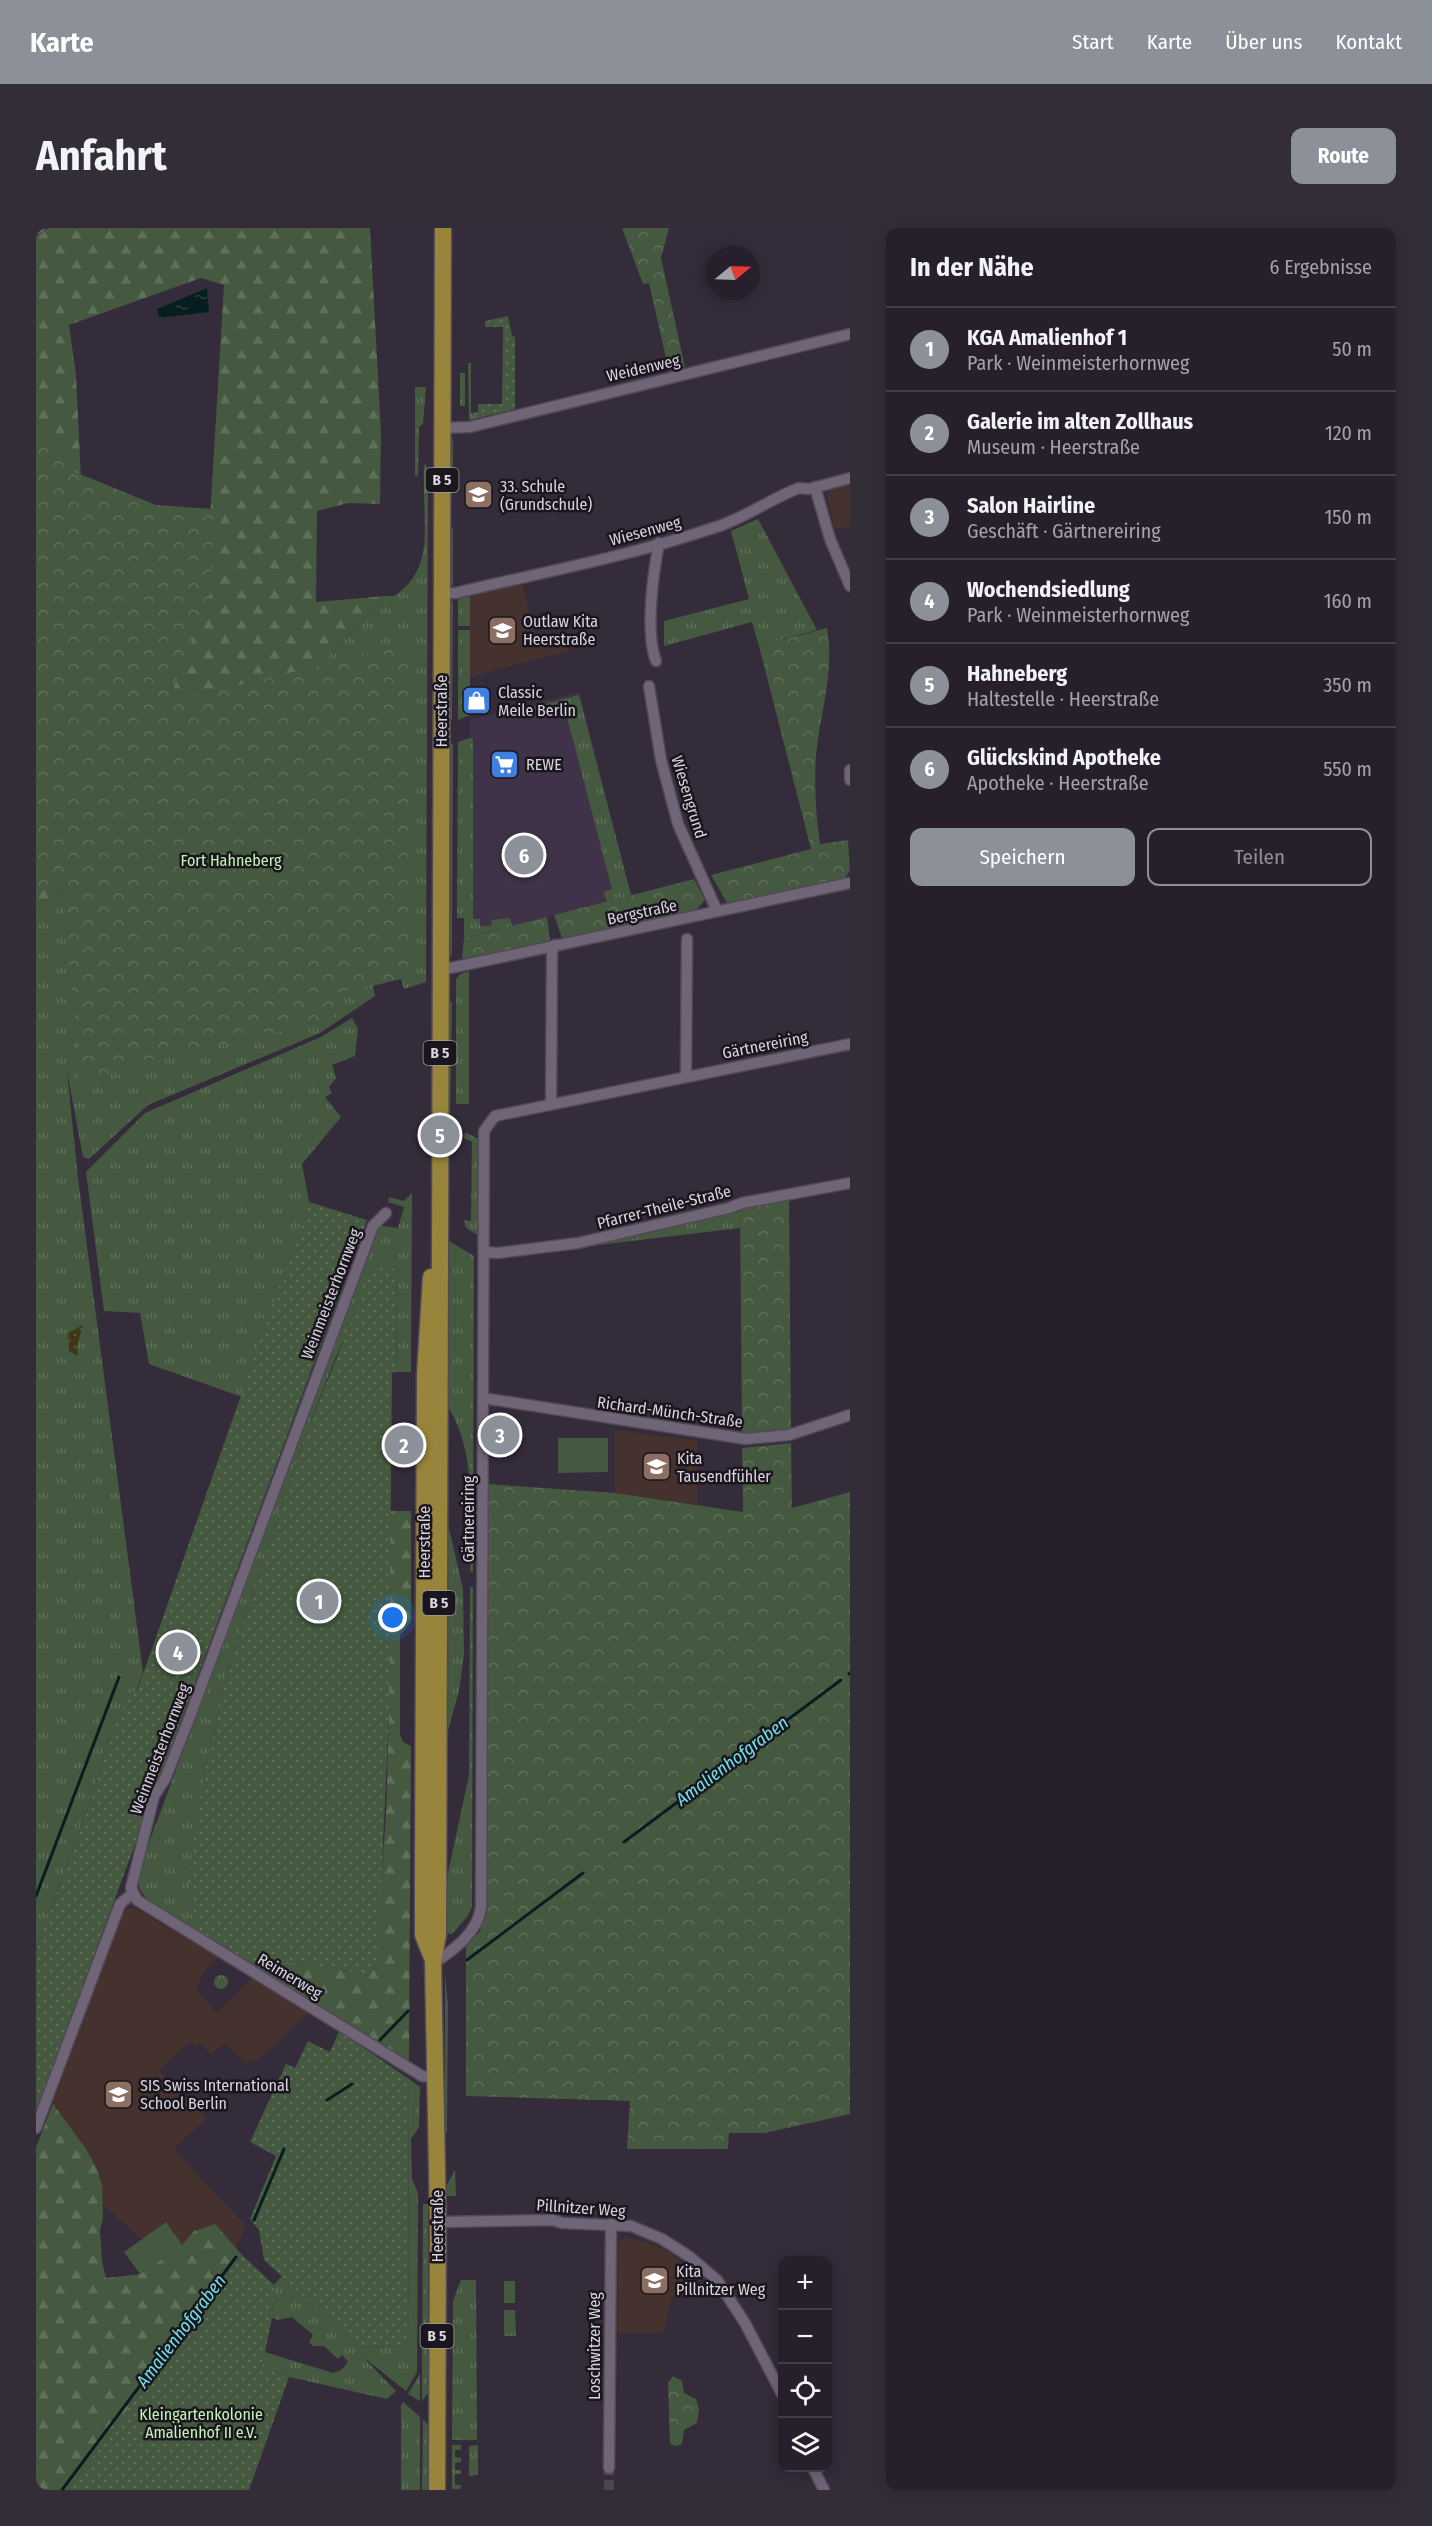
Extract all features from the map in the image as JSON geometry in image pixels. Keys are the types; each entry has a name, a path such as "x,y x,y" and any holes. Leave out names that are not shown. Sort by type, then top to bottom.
{"main road":[{"name":"Heerstraße","path":"437,2490 438,2222 433,1963 438,1935 443,228"}],"street":[{"name":"Weidenweg","path":"442,428 470,427 850,334"},
{"name":"Wiesenweg","path":"442,593 456,593 549,572 718,527 793,490 850,478"},
{"path":"815,487 830,539 850,586"},
{"path":"656,661 652,650 652,587 659,543"},
{"name":"Wiesengrund","path":"649,686 661,760 678,824 717,911"},
{"path":"850,770 850,780"},
{"name":"Bergstraße","path":"441,970 850,883"},
{"path":"686,1076 687,939"},
{"path":"551,1104 552,952 555,945"},
{"name":"Gärtnereiring","path":"433,1963 452,1951 472,1930 481,1907 483,1252 484,1131 487,1124 495,1116 850,1044"},
{"name":"Pfarrer-Theile-Straße","path":"483,1252 498,1253 578,1243 729,1209 752,1201 850,1183"},
{"name":"Weinmeisterhornweg","path":"132,1894 130,1880 154,1796 165,1779 189,1719 373,1226 386,1213"},
{"name":"Richard-Münch-Straße","path":"483,1398 746,1439 789,1435 850,1415"},
{"path":"36,2128 120,1904 132,1894"},
{"name":"Reimerweg","path":"132,1894 144,1905 422,2076 434,2077"},
{"name":"Pillnitzer Weg","path":"438,2222 552,2220 562,2223 611,2224 631,2226 662,2239 690,2257 717,2280 745,2323 778,2385"},
{"name":"Loschwitzer Weg","path":"609,2468 611,2224"},
{"path":"815,2472 824,2490"}],"shaded area":[{"path":"850,483 850,526 835,530 827,496 832,488"},
{"name":"Outlaw Kita Heerstraße","path":"522,583 536,637 565,631 570,651 470,677 470,597"},
{"path":"579,692 631,895 469,937 470,720"},
{"name":"Kita Tausendfühler","path":"615,1430 697,1441 697,1505 615,1493"},
{"name":"SIS Swiss International School Berlin","path":"128,1908 136,1909 218,1957 203,1973 197,1991 217,2013 253,1977 309,2013 261,2058 245,2064 225,2043 211,2055 200,2044 196,2047 190,2041 159,2071 207,2118 174,2149 246,2226 236,2248 202,2296 38,2144 122,1913"},
{"name":"Kita Pillnitzer Weg","path":"625,2237 647,2242 671,2253 693,2273 694,2294 672,2297 663,2333 618,2333 618,2243"}],"green space":[{"path":"50,228 370,228 381,432 380,504 348,503 317,511 316,602 385,596 303,684 87,883 36,905 36,232","holes":["201,278 224,285 210,517 151,506 81,479 76,375 69,325"]},
{"path":"622,228 669,228 661,258 685,367 669,371 649,283 643,284"},
{"path":"508,316 512,336 515,337 515,409 478,418 478,404 502,404 503,327 485,327 485,321"},
{"path":"468,363 471,363 471,413 478,412 478,418 469,420"},
{"path":"460,373 465,373 465,406 460,406"},
{"path":"415,387 426,387 423,424 419,427 418,476 415,475"},
{"name":"Fort Hahneberg","path":"36,425 55,443 75,472 156,505 214,509 211,591 168,702 414,643 413,975 335,994 335,1020 130,1065 80,1085 62,883 36,890"},
{"path":"453,436 453,491 451,490 451,445"},
{"path":"425,463 428,470 426,982 404,989 401,979 373,986 375,996 320,1033 148,1105 89,1159 83,1157 67,1071 78,1178 143,1672 136,1692 108,1740 92,1797 36,1949 36,905 87,883 303,684 385,596 394,596 406,586 421,562 424,549"},
{"path":"758,519 817,630 759,646 752,622 664,646 664,621 749,599 731,531"},
{"path":"453,528 453,586 450,583 451,529"},
{"path":"470,594 470,626 458,626 458,598"},
{"path":"453,600 452,720 450,720 450,604"},
{"path":"827,628 828,677 815,767 817,822 820,844 848,840 850,870 845,878 727,903 711,875 811,849 759,646"},
{"path":"458,630 470,630 470,715 458,720"},
{"path":"579,695 631,895 607,902 604,892 612,889 566,713 558,715 555,705 535,711 530,708"},
{"path":"473,738 473,919 480,919 480,926 491,926 492,920 510,918 512,926 464,938 464,918 457,918 458,742"},
{"path":"453,744 452,956 449,951 450,745"},
{"path":"694,879 705,900 695,911 562,938 554,915"},
{"path":"547,917 550,941 462,959 464,938"},
{"path":"469,971 469,1104 456,1104 456,979 460,974"},
{"path":"449,1002 452,1002 450,1126 449,1126"},
{"path":"352,1018 358,1029 355,1056 332,1065 336,1078 329,1087 332,1093 325,1097 341,1117 302,1164 309,1202 242,1397 149,1364 140,1313 104,1311 86,1172 145,1113 321,1037"},
{"path":"465,1132 480,1140 478,1235 468,1229 464,1223 464,1220 471,1221 472,1142 464,1138"},
{"path":"412,1193 411,1372 396,1372 398,1269 354,1318 335,1359 305,1436 229,1666 204,1775 198,1933 150,1903 143,1895 137,1875 377,1229 383,1226 398,1228 404,1207 388,1202 389,1197 404,1201"},
{"path":"786,1198 789,1200 791,1428 789,1432 742,1434 740,1211 743,1207"},
{"path":"309,1202 367,1220 36,2111 36,1949 92,1797 108,1740 130,1692 137,1691"},
{"path":"740,1211 740,1228 565,1249"},
{"path":"449,1241 474,1256 473,1572 470,1571 471,1506 467,1462 456,1421 445,1403"},
{"path":"373,1268 398,1269 396,1372 392,1373 389,1712 378,1956 375,1968 367,1976 331,1967 286,1962 277,1981 198,1933 188,1879 204,1775 229,1666 305,1436"},
{"path":"558,1438 608,1438 608,1472 558,1473"},
{"path":"791,1443 792,1508 850,1492 850,2114 765,2133 729,2133 728,2149 627,2149 630,2101 466,2096 466,1947 480,1931 486,1909 488,1484 615,1493 743,1512 742,1448"},
{"path":"389,1511 411,1511 411,1622 400,1635 400,1734 403,1742 411,1746 409,2061 277,1981 286,1962 331,1967 367,1976 375,1968 386,1813 389,1712"},
{"path":"447,1520 463,1589 464,1655 459,1691 446,1738"},
{"path":"470,1587 473,1588 472,1907 467,1917 452,1934 443,1933 445,1887 469,1775"},
{"path":"445,1974 448,2005 447,2133 445,2131"},
{"path":"218,1975 224,1975 228,1982 224,1989 218,1989 214,1985 214,1979"},
{"path":"339,2031 409,2079 408,2347 358,2346 264,2260 259,2230 250,2219 276,2156 250,2142 286,2064 295,2068 308,2041 330,2052"},
{"path":"409,2079 420,2087 419,2127 411,2139 412,2179 418,2193 417,2372 406,2391 363,2357 396,2391 387,2399 289,2377 262,2367 265,2352 333,2373 341,2370 348,2362 342,2355 338,2359 324,2346 313,2346 309,2342 313,2335 292,2317 278,2320 272,2318 274,2285 282,2276 358,2346 408,2347"},
{"path":"53,2104 86,2149 97,2169 102,2185 103,2218 100,2230 102,2261 106,2278 140,2274 182,2245 194,2231 215,2224 242,2255 68,2490 36,2490 36,2147"},
{"path":"455,2170 456,2196 446,2196 447,2185"},
{"path":"423,2204 428,2204 428,2393 422,2401"},
{"path":"166,2222 182,2245 140,2274 124,2252"},
{"name":"Kleingartenkolonie Amalienhof II e.V.","path":"242,2255 274,2285 272,2318 262,2367 289,2377 249,2490 68,2490"},
{"path":"461,2280 476,2280 477,2440 452,2440 453,2301"},
{"path":"504,2281 515,2281 515,2303 504,2303"},
{"path":"504,2310 515,2310 516,2336 504,2336"},
{"path":"420,2374 420,2401 408,2394"},
{"path":"673,2376 682,2381 684,2393 696,2399 699,2409 697,2423 684,2430 682,2444 676,2446 670,2444 668,2383"},
{"path":"403,2402 420,2417 420,2490 401,2490 401,2405"},
{"path":"423,2419 429,2427 428,2490 422,2490"},
{"path":"452,2445 461,2445 461,2450 455,2450 455,2457 461,2458 461,2462 455,2463 455,2470 461,2470 461,2474 455,2474 455,2485 461,2485 460,2489 452,2489"},
{"path":"478,2445 478,2475 469,2476 469,2446"}],"sand":[{"path":"83,1325 77,1346 78,1356 69,1351 68,1333"}],"water":[{"path":"207,288 209,312 159,318 157,309"}],"waterway":[{"path":"36,1896 119,1677"},
{"name":"Amalienhofgraben","path":"624,1842 841,1680"},
{"name":"Amalienhofgraben","path":"467,1960 583,1873"},
{"name":"Amalienhofgraben","path":"380,2040 408,2011"},
{"name":"Amalienhofgraben","path":"327,2100 352,2084"},
{"name":"Amalienhofgraben","path":"254,2220 284,2149"},
{"name":"Amalienhofgraben","path":"62,2490 236,2257"}],"tunnel":[{"path":"609,2468 609,2490"}],"place":[{"name":"33. Schule (Grundschule)","path":"479,495"},
{"name":"Outlaw Kita Heerstraße","path":"502,630"},
{"name":"Classic Meile Berlin","path":"477,701"},
{"name":"REWE","path":"505,764"},
{"name":"Glückskind Apotheke","path":"524,855"},
{"name":"Hahneberg","path":"440,1135"},
{"name":"Salon Hairline","path":"500,1435"},
{"name":"Galerie im alten Zollhaus","path":"404,1445"},
{"name":"Kita Tausendfühler","path":"656,1467"},
{"name":"KGA Amalienhof 1","path":"319,1601"},
{"name":"Wochendsiedlung","path":"178,1652"},
{"name":"SIS Swiss International School Berlin","path":"119,2094"},
{"name":"Kita Pillnitzer Weg","path":"655,2280"}]}
